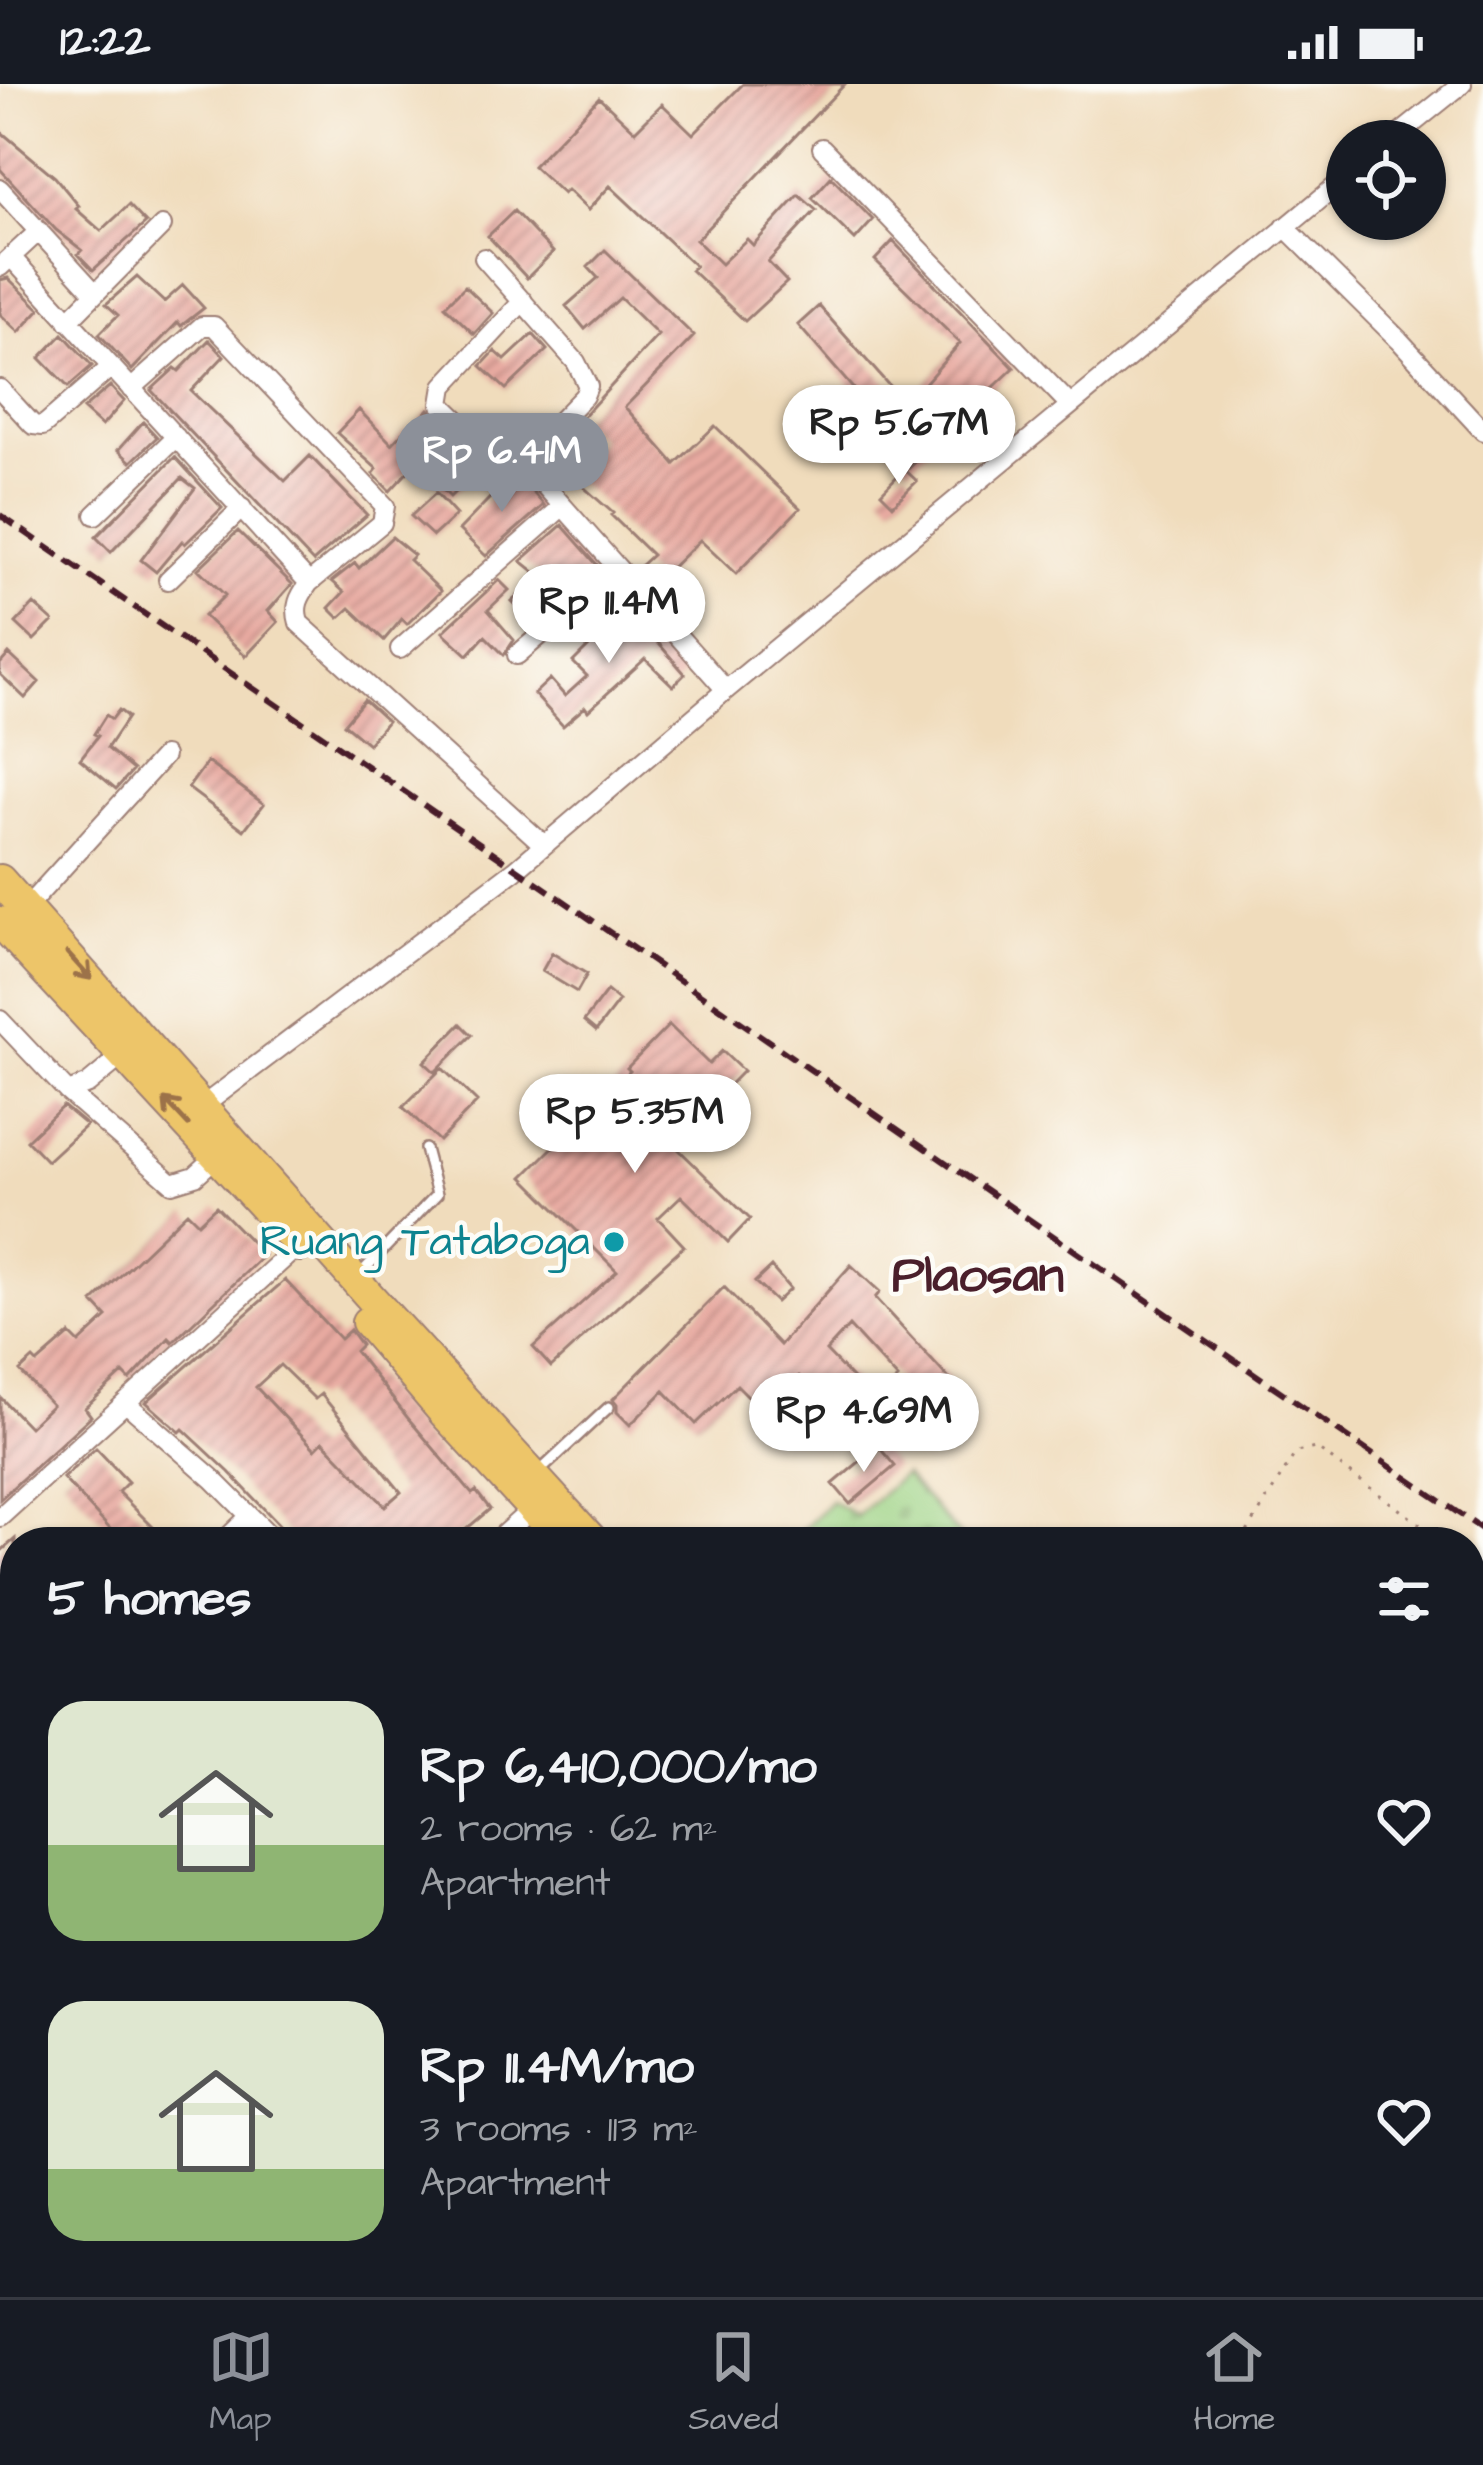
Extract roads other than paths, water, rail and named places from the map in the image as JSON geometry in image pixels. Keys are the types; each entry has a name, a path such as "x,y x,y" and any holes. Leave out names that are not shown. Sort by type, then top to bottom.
{"highway":[{"path":"0,880 13,915 123,1054 549,1527"},
{"path":"13,915 204,1106 580,1527"}],"street":[{"path":"1417,120 1462,84"},
{"path":"822,148 1070,405"},
{"path":"0,189 94,293"},
{"path":"204,1106 544,845 1326,194"},
{"path":"68,321 161,226"},
{"path":"1286,227 1483,431"},
{"path":"38,231 5,262 68,321 309,583"},
{"path":"484,258 576,362 588,386 584,397 522,460"},
{"path":"523,301 444,386 441,404 477,440 522,460 726,690"},
{"path":"131,389 202,326 214,326 385,506 382,523 309,583 298,598 299,623 544,845"},
{"path":"0,389 33,425 43,426 111,367"},
{"path":"95,515 176,437"},
{"path":"400,650 562,507"},
{"path":"168,580 242,508"},
{"path":"517,655 618,569"},
{"path":"13,915 164,756"},
{"path":"0,1020 68,1092 172,1183 195,1176 217,1156"},
{"path":"68,1092 88,1084 123,1054"},
{"path":"0,1517 299,1245"},
{"path":"125,1403 261,1527"},
{"path":"512,1527 532,1509"},
{"path":"239,1527 250,1516"}],"lane":[{"path":"355,1279 437,1194 425,1149"},
{"path":"534,1477 609,1407"}],"railway":[{"path":"0,515 1479,1527"}],"place":[{"name":"Ruang Tataboga","path":"614,1242"}],"district":[{"name":"Plaosan","path":"978,1276"}]}
